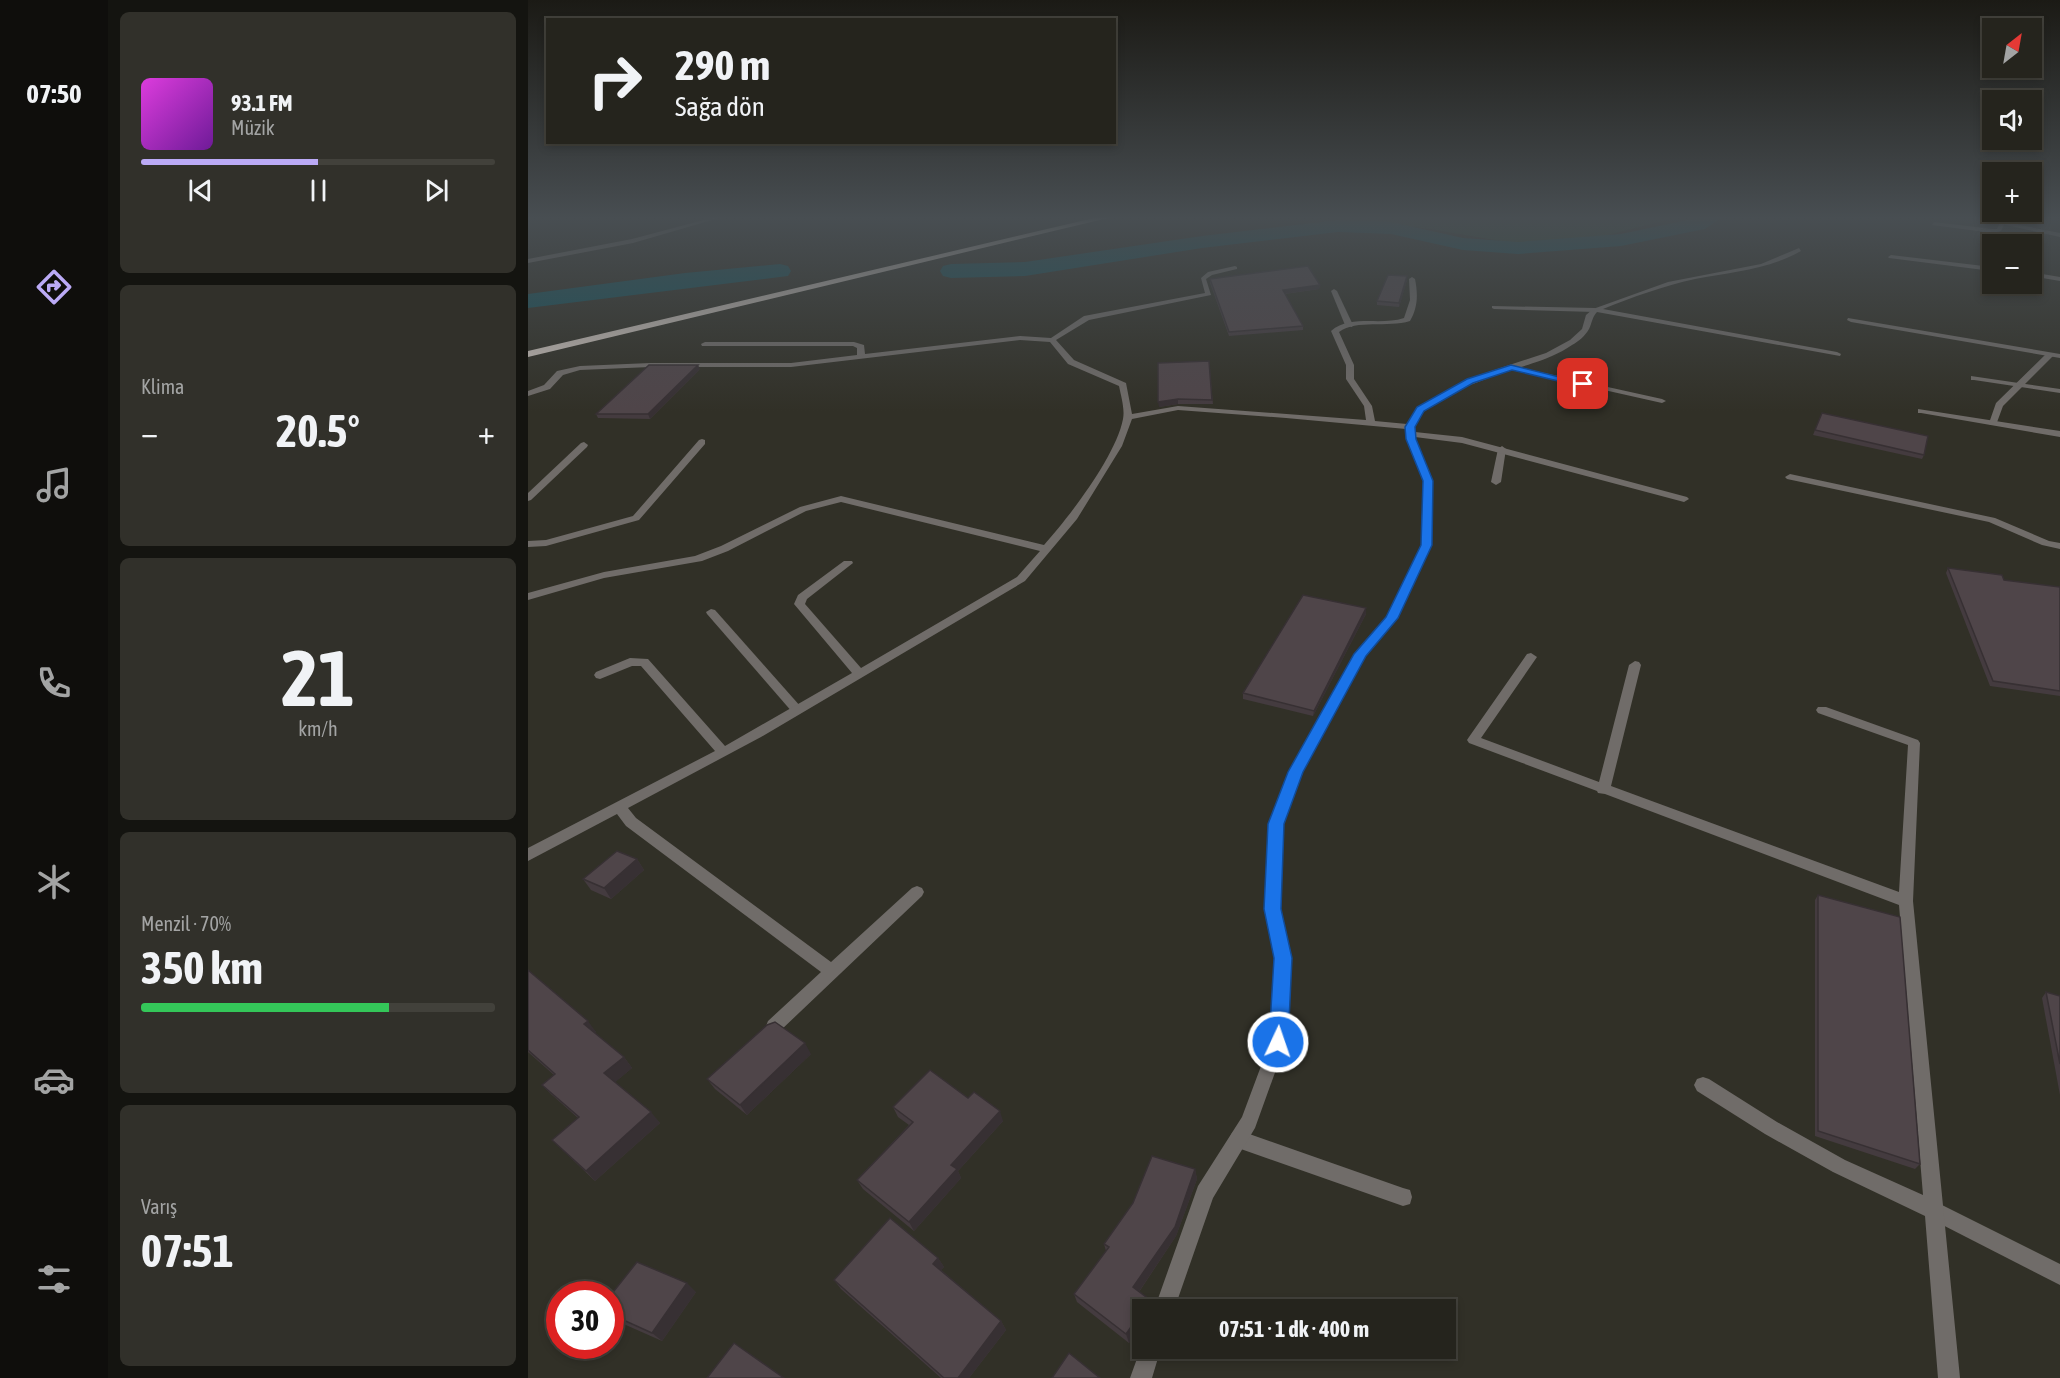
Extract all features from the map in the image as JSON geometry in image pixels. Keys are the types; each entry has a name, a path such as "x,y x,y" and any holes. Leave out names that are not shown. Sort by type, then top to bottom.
{"highway":[{"path":"528,344 791,282"},
{"path":"528,354 832,282"}],"street":[{"path":"528,394 547,387 560,373 580,368 662,365 791,365 1020,338 1052,340 1087,318 1209,294 1204,282"},
{"path":"1371,424 1368,406 1350,379 1350,365 1335,331 1348,325 1388,324 1407,319 1412,310 1413,282"},
{"path":"1168,1299 1205,1193 1249,1122 1278,1042 1283,958 1272,909 1276,824 1301,762 1360,654 1392,618 1426,545 1428,481 1410,431 1420,409 1470,381 1549,355 1573,342 1585,330 1590,315 1595,310 1640,290 1675,282"},
{"path":"1334,291 1348,325"},
{"path":"1494,307 1595,310 1837,354"},
{"path":"1851,320 2060,356"},
{"path":"528,855 723,752 1021,579 1072,519 1118,446 1128,417 1123,385 1071,362 1052,340"},
{"path":"705,344 854,344 861,347 861,357"},
{"path":"1994,423 1999,405 2050,354"},
{"path":"1511,367 1662,401"},
{"path":"1974,378 2060,391"},
{"path":"1128,417 1178,408 1371,424 1502,449 1684,499"},
{"path":"1921,411 2060,434"},
{"path":"528,544 546,543 636,518 702,442"},
{"path":"528,498 584,445"},
{"path":"1496,482 1502,449"},
{"path":"1790,477 1992,520 2046,543 2060,546"},
{"path":"528,597 614,572 706,557 780,517 816,503 841,499 1046,549"},
{"path":"848,563 802,597 799,604 860,674"},
{"path":"711,612 797,710"},
{"path":"1531,657 1473,740 1906,901"},
{"path":"600,675 630,662 644,662 723,752"},
{"path":"1603,790 1635,665"},
{"path":"1822,710 1914,743 1906,901 1949,1378"},
{"path":"619,807 631,822 832,972"},
{"path":"774,1026 918,892"},
{"path":"1703,1085 1771,1128 1839,1166 1934,1210 2060,1275"},
{"path":"1238,1139 1403,1197"},
{"path":"1141,1378 1147,1359"}],"building":[{"path":"1211,282 1318,282 1320,285 1283,290 1303,326 1229,332"},
{"path":"1385,282 1405,282 1399,303 1377,301"},
{"path":"1209,361 1212,400 1178,399 1158,402 1158,363"},
{"path":"649,365 698,365 648,414 596,414"},
{"path":"1822,413 1928,436 1924,455 1815,430"},
{"path":"1948,568 2002,575 2004,580 2060,587 2060,691 1993,681"},
{"path":"1303,595 1366,608 1314,711 1243,693"},
{"path":"617,851 637,859 604,888 583,879"},
{"path":"1818,895 1900,917 1920,1164 1818,1131"},
{"path":"528,970 588,1021 584,1024 624,1057 604,1073 651,1112 586,1171 552,1140 579,1117 542,1085 555,1074 528,1050"},
{"path":"2046,992 2060,996 2060,1064"},
{"path":"775,1022 805,1043 740,1105 707,1079 767,1025"},
{"path":"930,1070 968,1098 974,1092 1000,1111 951,1165 957,1169 909,1222 857,1180 913,1122 893,1107"},
{"path":"1152,1156 1195,1169 1175,1227 1133,1287 1149,1299 1132,1299 1132,1326 1126,1334 1074,1294 1109,1247 1104,1244 1133,1203"},
{"path":"890,1218 938,1258 933,1264 1001,1321 958,1378 944,1378 834,1280"},
{"path":"637,1262 687,1283 652,1333 624,1320 624,1281 622,1281"},
{"path":"734,1343 784,1378 707,1378"},
{"path":"1069,1353 1100,1378 1052,1378"}],"waterway":[{"path":"528,301 668,282"}],"route":[{"path":"1278,1042 1283,958 1272,909 1276,824 1296,772 1360,654 1392,618 1426,545 1428,481 1411,439 1410,427 1420,409 1470,381 1511,367 1583,384"}]}
